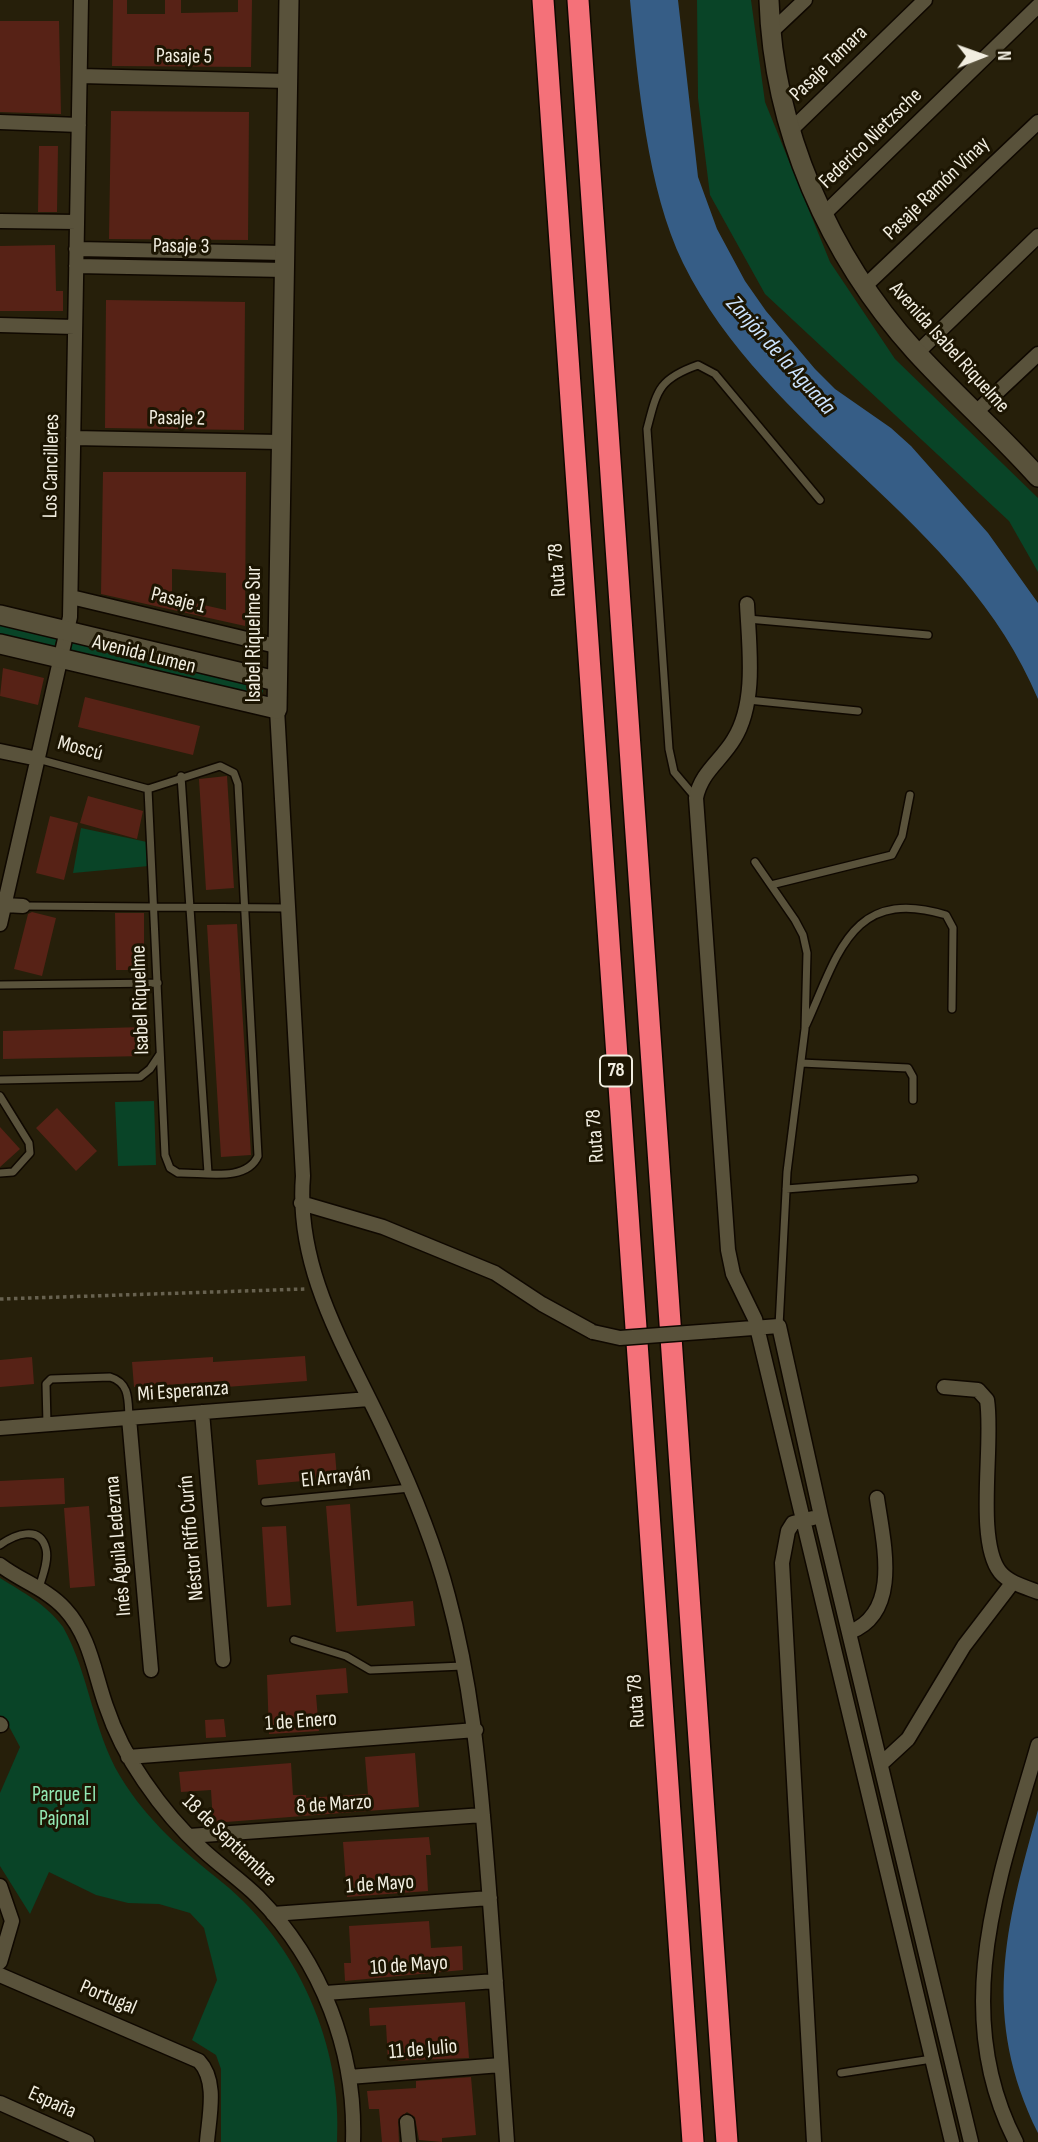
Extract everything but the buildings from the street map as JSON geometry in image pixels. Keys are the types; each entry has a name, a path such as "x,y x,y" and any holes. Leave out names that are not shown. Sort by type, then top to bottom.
{"highway":[{"name":"Ruta 78","path":"542,0 693,2142"},
{"name":"78","path":"578,0 727,2142"}],"street":[{"name":"Los Cancilleres","path":"0,924 68,631 71,597 81,0"},
{"name":"Isabel Riquelme Sur","path":"289,0 276,681 303,1176 301,1203 310,1266 317,1288 410,1488 448,1596 464,1665 476,1730 507,2142"},
{"name":"Avenida Isabel Riquelme","path":"769,0 773,64 822,215 864,287 917,353 1036,472"},
{"path":"770,33 804,0"},
{"name":"Pasaje Tamara","path":"792,129 925,0"},
{"name":"Federico Nietzsche","path":"822,215 1038,6"},
{"name":"Pasaje 5","path":"79,76 288,81"},
{"name":"Pasaje Ramón Vinay","path":"864,287 1038,121"},
{"path":"0,122 79,125"},
{"path":"0,221 77,222"},
{"path":"917,353 1038,236"},
{"path":"76,249 285,261"},
{"name":"Pasaje 3","path":"76,266 285,261"},
{"path":"0,325 75,327"},
{"path":"975,413 1038,354"},
{"name":"Pasaje 2","path":"73,439 280,442"},
{"name":"Pasaje 1","path":"71,597 276,646"},
{"path":"747,604 748,700 736,737 705,775 696,798 727,1250 733,1274 752,1310 758,1328 952,2142"},
{"name":"Avenida Lumen","path":"0,615 276,681"},
{"name":"Avenida Lumen","path":"0,644 277,709"},
{"name":"Moscú","path":"0,751 38,759"},
{"path":"4,905 23,906"},
{"path":"301,1203 383,1227 495,1273 542,1304 593,1332 620,1338 779,1326 821,1516 906,1861 971,2142"},
{"path":"944,1387 974,1389 982,1392 987,1400 991,1546 996,1565 1013,1582 1038,1592"},
{"name":"Mi Esperanza","path":"0,1427 369,1399"},
{"name":"Néstor Riffo Curín","path":"202,1412 223,1660"},
{"name":"Inés Águila Ledezma","path":"129,1418 151,1670"},
{"path":"850,1632 874,1618 884,1595 877,1498"},
{"path":"814,2142 782,1563 788,1531 793,1523 821,1516"},
{"name":"18 de Septiembre","path":"0,1565 38,1588 65,1609 80,1630 114,1728 128,1757 156,1798 189,1836 243,1882 273,1914 303,1954 325,1993 338,2032 349,2077 353,2142"},
{"path":"881,1763 908,1740 964,1646 1013,1582"},
{"path":"849,1704 866,1699"},
{"name":"1 de Enero","path":"128,1757 476,1730"},
{"path":"1016,2142 990,2074 982,2031 981,1995 995,1899 1038,1745"},
{"path":"869,1790 887,1784"},
{"name":"8 de Marzo","path":"189,1836 483,1815"},
{"path":"887,1868 906,1861"},
{"path":"0,1886 11,1914 12,1928 0,1962"},
{"name":"1 de Mayo","path":"273,1914 490,1898"},
{"name":"Portugal","path":"0,1975 199,2061 206,2068 211,2082 207,2142"},
{"name":"10 de Mayo","path":"325,1993 496,1981"},
{"path":"931,2053 947,2041"},
{"name":"11 de Julio","path":"349,2077 501,2065"},
{"name":"España","path":"0,2103 87,2142"},
{"path":"407,2122 409,2142"}],"lane":[{"path":"696,798 674,772 669,749 647,429 659,388 674,373 698,365 715,374 820,500"},
{"path":"748,620 928,635"},
{"path":"748,700 858,711"},
{"name":"Moscú","path":"38,759 148,789"},
{"path":"148,789 181,776 220,766 234,773 238,784 258,1156 254,1164 239,1174 208,1173 181,776"},
{"name":"Isabel Riquelme","path":"148,789 165,1155 170,1168 178,1173 208,1173"},
{"path":"771,885 892,855 902,836 910,795"},
{"path":"755,862 795,920 805,944 807,986 786,1188 779,1326"},
{"path":"23,906 287,908"},
{"path":"804,1028 845,941 862,921 884,909 932,911 946,915 953,928 952,1009"},
{"path":"0,985 158,983"},
{"path":"0,1080 140,1077 150,1069 161,1053"},
{"path":"801,1063 908,1068 913,1077 914,1100"},
{"path":"0,1096 29,1143 30,1153 13,1172 0,1173"},
{"path":"786,1188 914,1179"},
{"path":"47,1424 46,1384 51,1379 118,1379 128,1393 129,1418"},
{"name":"El Arrayán","path":"265,1502 410,1488"},
{"path":"0,1545 21,1534 31,1533 41,1538 46,1549 46,1560 38,1588"},
{"path":"294,1640 346,1656 370,1670 464,1665"},
{"path":"841,2073 931,2053"}],"path":[{"path":"0,1299 317,1288"}],"green space":[{"path":"697,0 751,0 765,102 830,262 895,359 1038,498 1038,572 1009,521 765,294 710,195 698,98"},
{"path":"0,620 58,634 54,649 0,636"},
{"path":"73,638 263,685 263,701 69,653"},
{"path":"81,828 147,842 149,866 73,873"},
{"path":"154,1101 156,1165 118,1166 115,1102"},
{"name":"Parque El Pajonal","path":"0,1578 42,1605 63,1627 79,1663 111,1759 142,1807 180,1847 250,1908 294,1966 323,2034 332,2070 337,2106 337,2142 221,2142 221,2069 216,2055 192,2040 217,1980 204,1928 190,1913 159,1904 128,1903 96,1895 49,1872 30,1914 0,1866 0,1793 20,1747 5,1719 0,1717"}],"water":[{"name":"Zanjón de la Aguada","path":"630,0 678,0 698,177 717,229 745,281 766,311 835,389 891,428 911,446 988,533 1038,603 1038,699 1005,635 963,579 915,527 763,378 719,323 683,263 671,234 653,169 641,100"},
{"path":"1038,1810 1038,2133 1020,2091 1009,2050 1004,2011 1004,1972 1016,1894"}]}
